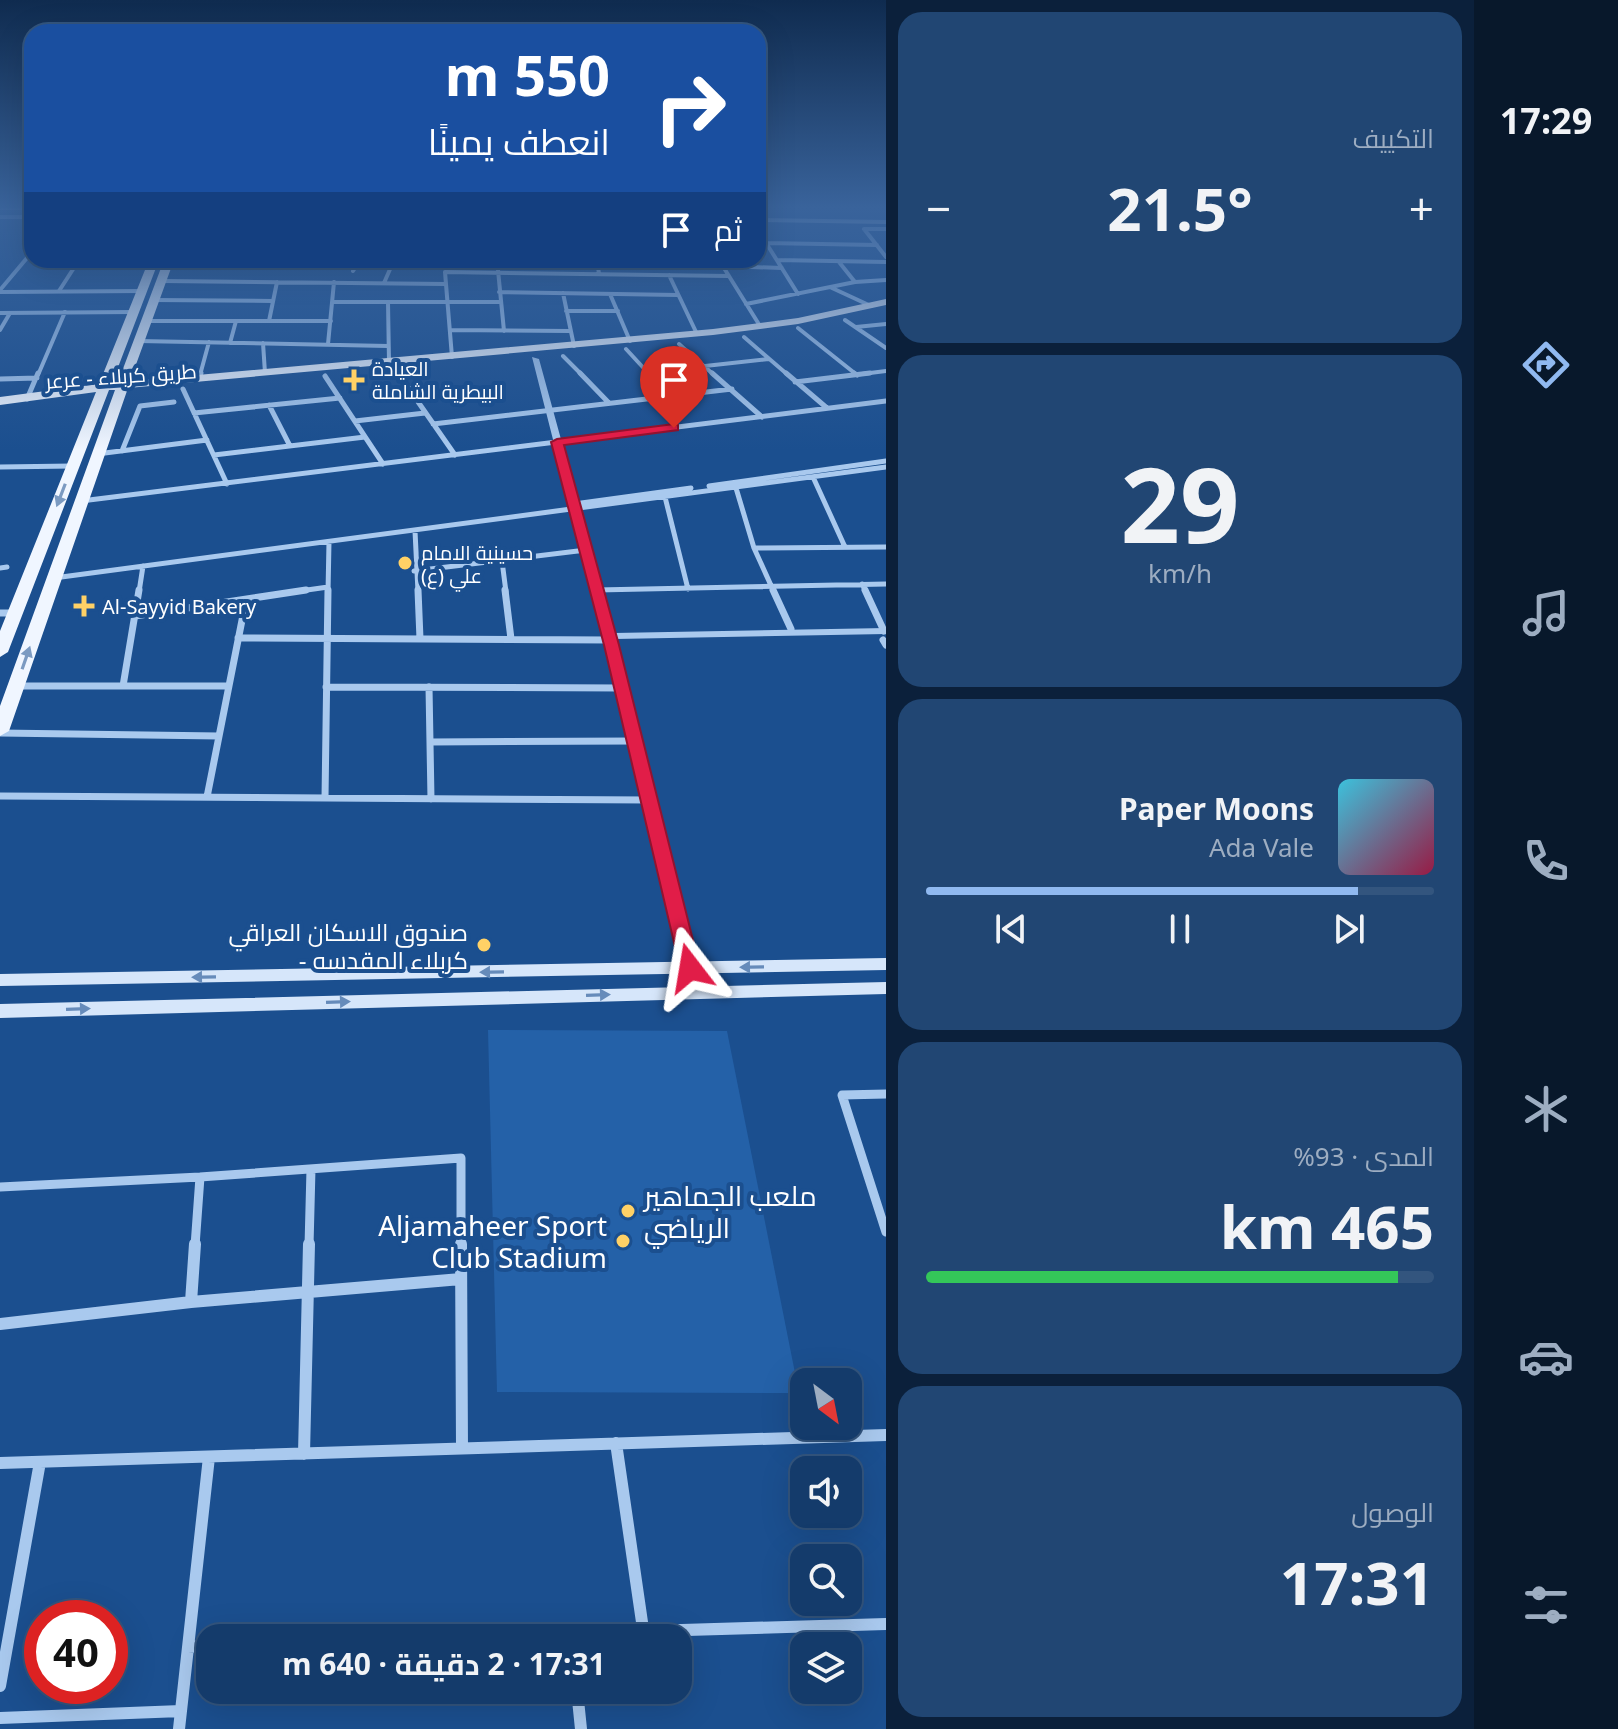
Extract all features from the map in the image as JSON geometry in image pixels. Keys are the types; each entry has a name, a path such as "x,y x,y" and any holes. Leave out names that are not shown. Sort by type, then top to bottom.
{"main road":[{"path":"0,652 8,613 72,466 142,288"},
{"path":"0,732 97,454 159,288"},
{"name":"طريق كربلاء - عرعر","path":"840,321 886,302"},
{"name":"طريق كربلاء - عرعر","path":"146,388 265,373 535,359 760,326 840,321 886,311"},
{"name":"طريق كربلاء - عرعر","path":"146,388 183,389 325,376 452,357 574,346 679,344 744,337 801,325"},
{"path":"110,371 116,375 126,398 146,388"},
{"path":"122,387 132,381 146,388"},
{"name":"طريق كربلاء - عرعر","path":"0,401 43,401 122,387"},
{"path":"88,424 98,420 108,424"},
{"path":"850,964 846,976 856,989"},
{"path":"0,980 886,964"},
{"path":"801,966 814,980 810,990"},
{"path":"40,1010 34,1000 35,994 51,980"},
{"path":"0,1011 886,988"}],"street":[{"path":"269,321 276,288"},
{"path":"328,344 333,288"},
{"path":"446,288 452,357"},
{"path":"499,288 504,331"},
{"path":"576,288 577,293"},
{"path":"675,288 697,334"},
{"path":"736,288 760,326"},
{"path":"794,288 798,294"},
{"path":"746,304 828,288"},
{"path":"832,288 871,306"},
{"path":"0,291 141,291"},
{"path":"499,292 678,295"},
{"path":"563,293 574,346"},
{"path":"610,294 628,345 670,396"},
{"path":"154,300 273,301"},
{"path":"332,302 501,302"},
{"path":"388,302 388,346 392,366 455,455"},
{"path":"566,311 618,311"},
{"path":"27,399 65,312"},
{"path":"0,313 133,312"},
{"path":"0,330 10,313"},
{"path":"147,321 331,321"},
{"path":"230,343 236,321"},
{"path":"840,321 886,324"},
{"path":"840,321 886,348"},
{"path":"801,325 857,375"},
{"path":"450,330 570,331"},
{"path":"744,337 827,408"},
{"path":"139,341 388,346"},
{"path":"199,379 209,342"},
{"path":"263,343 265,373"},
{"path":"679,344 762,417"},
{"path":"563,356 609,403"},
{"path":"535,359 610,640 690,968"},
{"path":"705,366 769,359"},
{"path":"795,382 886,371"},
{"path":"325,376 383,464"},
{"path":"0,379 37,378"},
{"path":"183,389 227,484"},
{"path":"433,424 732,389"},
{"path":"194,413 340,398"},
{"path":"80,502 886,401"},
{"path":"122,451 140,406 174,402"},
{"path":"269,405 290,446"},
{"path":"355,421 425,413"},
{"path":"214,455 365,437"},
{"path":"97,454 207,440"},
{"path":"53,578 415,531 886,461"},
{"path":"0,467 72,466"},
{"path":"575,507 884,468 886,475"},
{"path":"813,477 845,547"},
{"path":"736,488 754,548 791,629"},
{"path":"665,497 688,589"},
{"path":"415,531 414,571 420,639"},
{"path":"325,798 329,542"},
{"path":"754,548 886,547"},
{"path":"414,571 586,550"},
{"path":"502,561 511,639"},
{"path":"123,686 143,566"},
{"path":"238,638 632,640 885,637 862,584"},
{"path":"597,590 886,584"},
{"path":"135,616 328,587"},
{"path":"207,797 246,600"},
{"path":"16,686 229,686"},
{"path":"326,687 622,688"},
{"path":"429,687 431,799"},
{"path":"0,732 219,736"},
{"path":"430,742 635,741"},
{"path":"0,796 649,800"},
{"path":"886,1094 842,1095 886,1232"},
{"path":"0,1187 200,1177 461,1158 462,1448"},
{"path":"304,1454 311,1169"},
{"path":"191,1302 200,1177"},
{"path":"0,1324 191,1302 461,1279"},
{"path":"0,1463 886,1435"},
{"path":"616,1443 642,1624"},
{"path":"179,1729 209,1457"},
{"path":"0,1686 40,1462"},
{"path":"692,1628 886,1624"},
{"path":"188,1647 196,1647"},
{"path":"578,1704 581,1729"},
{"path":"0,1718 181,1711"}],"shaded area":[{"name":"ملعب الجماهير الرياضي","path":"488,1030 727,1031 794,1368 790,1368 790,1393 497,1392"}],"place":[{"name":"العيادة البيطرية الشاملة","path":"354,380"},
{"name":"حسينية الامام علي (ع)","path":"405,563"},
{"name":"Al-Sayyid Bakery","path":"84,606"},
{"name":"صندوق الاسكان العراقي - كربلاء المقدسه","path":"484,945"},
{"name":"ملعب الجماهير الرياضي","path":"628,1211"},
{"name":"Aljamaheer Sport Club Stadium","path":"623,1241"}],"route":[{"path":"674,428 557,442 611,645 690,968"}]}
